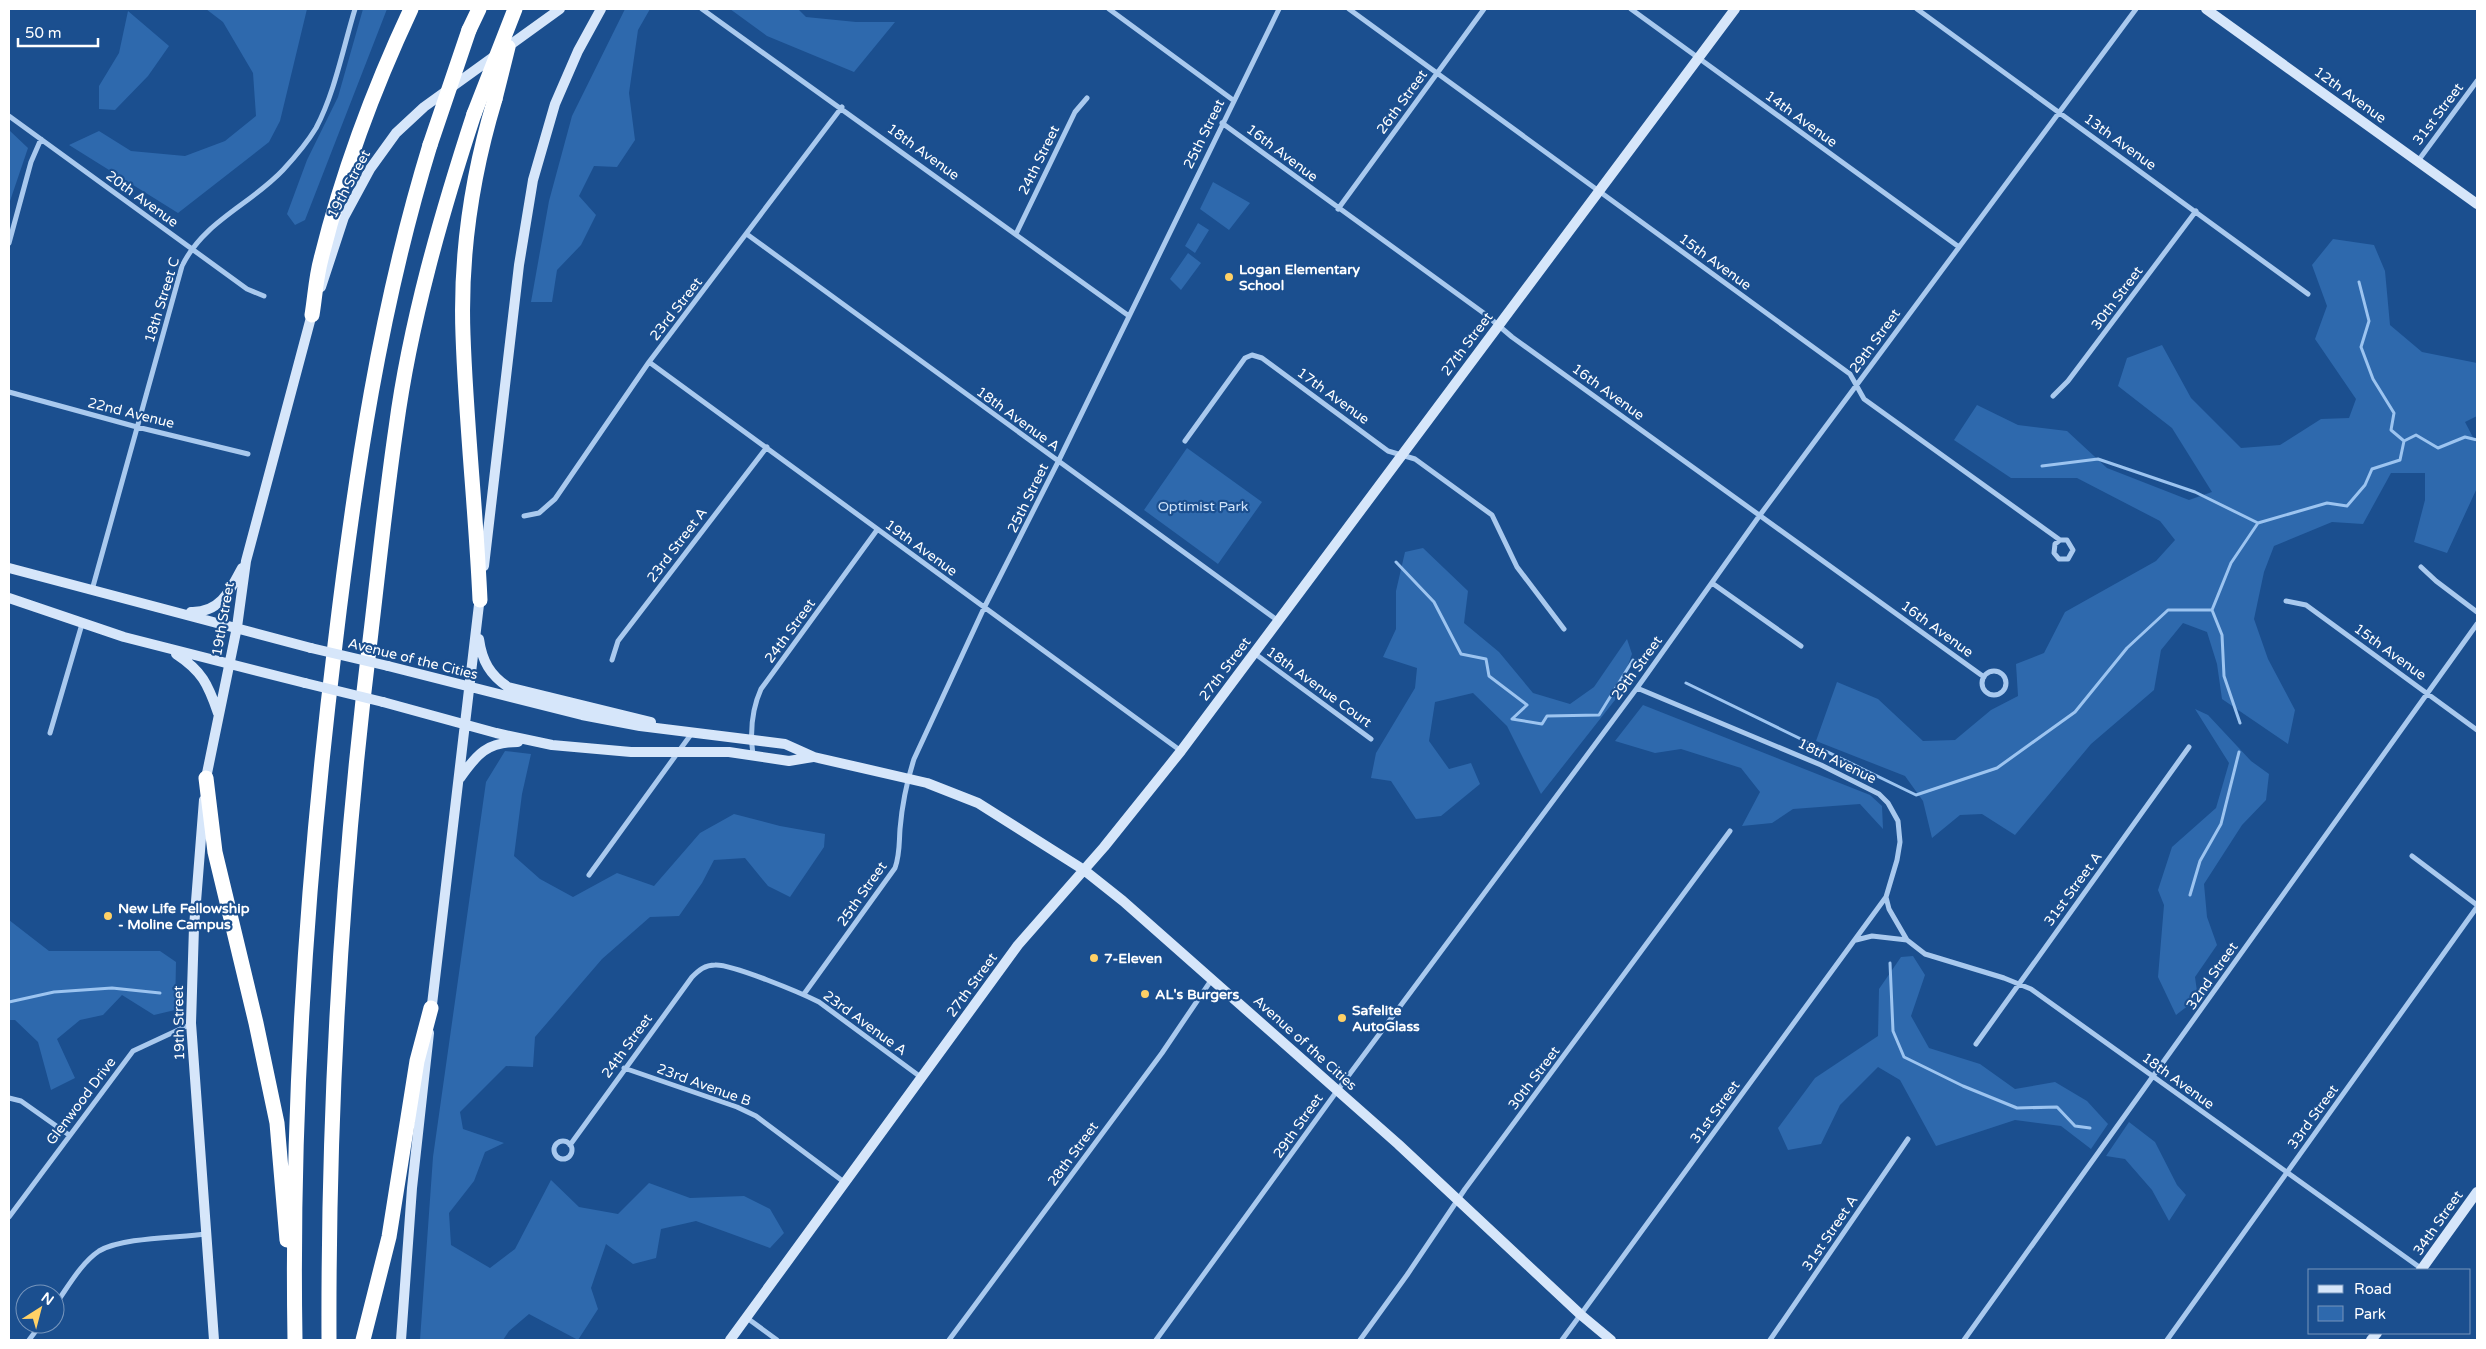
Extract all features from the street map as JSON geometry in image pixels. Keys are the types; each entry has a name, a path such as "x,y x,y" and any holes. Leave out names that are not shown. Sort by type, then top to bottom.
{"highway":[{"path":"312,315 320,260 343,183 366,117 411,9"},
{"path":"294,1311 300,1053 313,866 326,718 347,544 374,378 400,254 430,145 469,30 479,9"},
{"path":"480,600 477,525 463,334 464,272 475,176 516,9"},
{"path":"329,1340 330,1212 336,1016 347,859 362,702 396,425 418,316 453,176 474,114 516,9"},
{"path":"206,778 215,852 256,1023 277,1124 295,1340"},
{"path":"363,1340 388,1238 417,1061 431,1008"}],"main road":[{"name":"19th Street","path":"214,1340 191,1023 194,927 206,778 237,627 246,561 312,315 344,217 383,150 424,107 560,9"},
{"path":"401,1340 411,1198 428,1052 431,1008 460,779 519,265 533,180 543,142 562,86 601,9"},
{"name":"27th Street","path":"730,1340 1018,945 1104,847 1181,750 1400,454 1735,9"},
{"name":"12th Avenue","path":"2206,9 2477,204"},
{"path":"174,612 201,612 222,602 246,561"},
{"name":"Avenue of the Cities","path":"9,568 311,648 582,715 785,744 814,757 908,777 955,792 978,803 1084,870 1123,901 1212,978 1581,1315 1611,1340"},
{"name":"Avenue of the Cities","path":"9,598 82,624 169,649 383,702 496,734 600,750 680,750 753,755 789,761 814,757"},
{"path":"477,619 481,655 496,678 508,687 693,732"},
{"path":"169,649 200,673 208,686 218,714"},
{"path":"460,779 482,751 508,742 537,741"},
{"name":"34th Street","path":"2423,1269 2477,1192"}],"street":[{"name":"18th Street C","path":"92,590 182,266 190,249 218,220 271,182 309,139 317,126 333,84 355,9"},
{"name":"18th Avenue","path":"702,9 842,107 1129,316"},
{"path":"1109,9 1233,100"},
{"name":"25th Street","path":"804,994 894,868 900,848 900,829 908,777 914,758 984,608 1058,462 1279,9"},
{"name":"15th Avenue","path":"1349,9 1850,374 1864,399 2060,540 2068,540 2073,546 2072,554 2068,559 2059,558 2054,553 2054,544 2060,540"},
{"name":"26th Street","path":"1338,209 1484,9"},
{"name":"14th Avenue","path":"1631,9 1959,247"},
{"name":"13th Avenue","path":"1917,9 2308,294"},
{"name":"29th Street","path":"1156,1340 1336,1091 1637,688 1856,385 2136,9"},
{"name":"31st Street","path":"2418,161 2477,81"},
{"name":"24th Street","path":"1016,234 1075,112 1087,98"},
{"name":"23rd Street","path":"524,516 539,513 555,499 649,362 748,234 842,107"},
{"name":"20th Avenue","path":"9,116 190,249 247,289 264,296"},
{"name":"16th Avenue","path":"1222,123 1760,516 1984,677"},
{"path":"9,243 31,162 41,139"},
{"name":"30th Street","path":"2053,396 2068,381 2196,211"},
{"name":"18th Avenue A","path":"748,234 1277,620"},
{"name":"17th Avenue","path":"1184,441 1245,358 1252,355 1262,358 1388,451 1415,459 1492,515 1517,567 1564,630"},
{"name":"19th Avenue","path":"649,362 1181,750"},
{"name":"22nd Avenue","path":"9,392 137,427 248,454"},
{"name":"23rd Street A","path":"612,660 618,641 767,447"},
{"name":"24th Street","path":"753,755 751,740 755,705 761,689 877,530"},
{"path":"2421,567 2436,581 2477,612"},
{"path":"1712,583 1801,646"},
{"name":"15th Avenue","path":"2286,601 2306,606 2477,730"},
{"path":"50,733 82,624"},
{"name":"32nd Street","path":"1964,1340 2477,624"},
{"name":"18th Avenue Court","path":"1254,653 1371,738"},
{"name":"16th Avenue","path":"1991,671 2002,673 2006,678 2006,688 1997,696 1988,694 1982,687 1984,677 1991,671"},
{"name":"18th Avenue","path":"1637,688 1821,765 1879,794 1898,821 1900,842 1897,860 1886,897 1889,909 1907,940 1925,954 2031,989 2421,1269"},
{"path":"589,875 693,732"},
{"name":"31st Street A","path":"1976,1044 2189,747"},
{"name":"30th Street","path":"1360,1340 1407,1276 1457,1200 1730,831"},
{"path":"2412,856 2477,906"},
{"name":"31st Street","path":"1562,1340 1886,897"},
{"name":"33rd Street","path":"2167,1340 2477,906"},
{"name":"18th Avenue","path":"1856,940 1872,936 1907,940"},
{"name":"23rd Avenue A","path":"708,966 726,965 804,994 826,1007 922,1078"},
{"name":"24th Street","path":"570,1145 624,1068 692,977 708,966"},
{"name":"28th Street","path":"950,1340 1162,1053 1212,978"},
{"name":"Glenwood Drive","path":"9,1217 133,1052 191,1023"},
{"name":"23rd Avenue B","path":"624,1068 737,1107 756,1116 844,1182"},
{"path":"9,1098 21,1101 69,1135"},
{"name":"31st Street A","path":"1770,1340 1908,1139"},
{"path":"65,1292 85,1265 100,1251 118,1243 206,1234"},
{"path":"747,1318 777,1340"}],"green space":[{"path":"206,9 307,9 280,121 269,142 178,213 69,145 99,131 131,151 185,156 225,141 256,116 253,73 223,22"},
{"path":"363,9 387,9 305,220 295,225 287,214 307,160 338,97"},
{"path":"625,9 650,9 638,30 629,93 635,140 617,167 594,166 579,196 596,215 581,245 557,270 552,302 531,302 549,201 572,116"},
{"path":"730,9 798,9 806,17 856,22 895,22 854,72 767,36"},
{"path":"128,11 169,46 148,76 115,110 99,109 99,86 119,53"},
{"path":"9,130 28,148 9,204"},
{"path":"1213,182 1250,203 1229,230 1200,209"},
{"path":"1198,223 1209,230 1195,253 1185,246"},
{"path":"2333,239 2374,245 2385,271 2390,325 2422,352 2477,363 2477,416 2465,422 2477,445 2477,488 2447,553 2414,542 2425,500 2425,473 2391,473 2363,524 2332,522 2274,546 2264,572 2254,619 2268,659 2295,710 2288,744 2222,699 2217,664 2207,632 2183,623 2161,650 2154,690 2091,744 2015,835 1982,814 1960,815 1932,838 1923,801 1905,776 1816,741 1837,682 1878,699 1923,741 1955,740 1991,710 2018,696 2016,664 2044,653 2065,612 2156,561 2175,540 2160,521 2077,478 2011,478 1954,440 1977,405 2018,425 2067,431 2107,468 2189,500 2212,492 2172,428 2118,386 2127,358 2162,345 2191,398 2241,448 2280,445 2321,419 2349,418 2356,399 2315,339 2327,306 2312,265"},
{"path":"1188,253 1201,263 1181,290 1170,279"},
{"name":"Optimist Park","path":"1187,448 1262,502 1218,564 1144,510"},
{"path":"1423,548 1468,591 1464,623 1499,652 1533,693 1570,704 1594,687 1627,639 1632,654 1615,700 1541,794 1507,726 1473,693 1435,702 1429,741 1449,769 1471,763 1480,784 1441,816 1416,819 1391,781 1371,778 1376,753 1415,688 1417,668 1383,657 1396,629 1396,591 1405,552"},
{"path":"1643,705 1870,795 1882,806 1883,829 1860,804 1793,809 1772,823 1742,826 1760,792 1741,768 1681,749 1655,753 1615,741"},
{"path":"2195,709 2208,715 2251,761 2269,774 2266,800 2242,825 2204,884 2207,917 2217,945 2195,977 2198,998 2176,1015 2158,977 2164,905 2158,890 2172,847 2216,808 2229,763"},
{"path":"505,751 531,754 522,794 514,856 540,879 573,897 617,873 654,886 700,833 734,814 780,826 825,834 824,847 790,897 768,886 745,858 714,860 702,883 679,916 650,917 602,959 535,1037 533,1067 506,1066 460,1112 463,1129 504,1143 485,1152 474,1181 449,1213 451,1245 490,1268 515,1249 551,1180 579,1207 618,1214 649,1183 690,1198 744,1196 770,1209 784,1233 770,1248 696,1221 661,1229 656,1258 633,1264 606,1244 591,1288 598,1309 578,1340 529,1314 509,1331 503,1340 420,1340 433,1157 486,782"},
{"path":"9,920 49,951 160,951 176,962 175,1010 154,1015 122,995 103,1015 80,1020 57,1039 75,1078 51,1090 38,1042 15,1020 9,1020"},
{"path":"1913,956 1925,975 1911,1016 1929,1048 1980,1064 2015,1089 2055,1082 2087,1101 2108,1124 2091,1149 2061,1126 2015,1120 1936,1146 1900,1080 1878,1067 1840,1105 1821,1144 1788,1150 1778,1128 1815,1078 1878,1036 1879,989 1901,957"},
{"path":"2129,1122 2155,1142 2177,1185 2186,1195 2169,1221 2152,1190 2125,1159 2106,1156"}],"waterway":[{"path":"2359,282 2369,321 2361,347 2373,379 2394,413 2391,430 2404,441"},
{"path":"1686,683 1916,795 1997,768 2075,712 2127,648 2168,610 2212,610 2231,563 2258,523 2327,503 2347,506 2365,485 2372,469 2400,460 2404,441 2416,435 2438,448 2465,437 2477,440"},
{"path":"2042,466 2098,459 2195,492 2258,523"},
{"path":"1396,562 1434,602 1461,654 1486,659 1489,676 1527,705 1512,719 1542,724 1547,716 1599,715 1633,660"},
{"path":"2212,610 2222,635 2224,676 2240,723"},
{"path":"2190,895 2200,861 2221,824 2239,752"},
{"path":"1890,963 1893,1031 1904,1057 1963,1086 2017,1108 2057,1107 2075,1126 2090,1128"},
{"path":"9,1002 54,992 112,988 160,993"}],"place":[{"name":"Logan Elementary School","path":"1229,277"},
{"name":"New Life Fellowship - Moline Campus","path":"108,916"},
{"name":"7-Eleven","path":"1094,958"},
{"name":"AL's Burgers","path":"1145,994"},
{"name":"Safelite AutoGlass","path":"1342,1018"}]}
